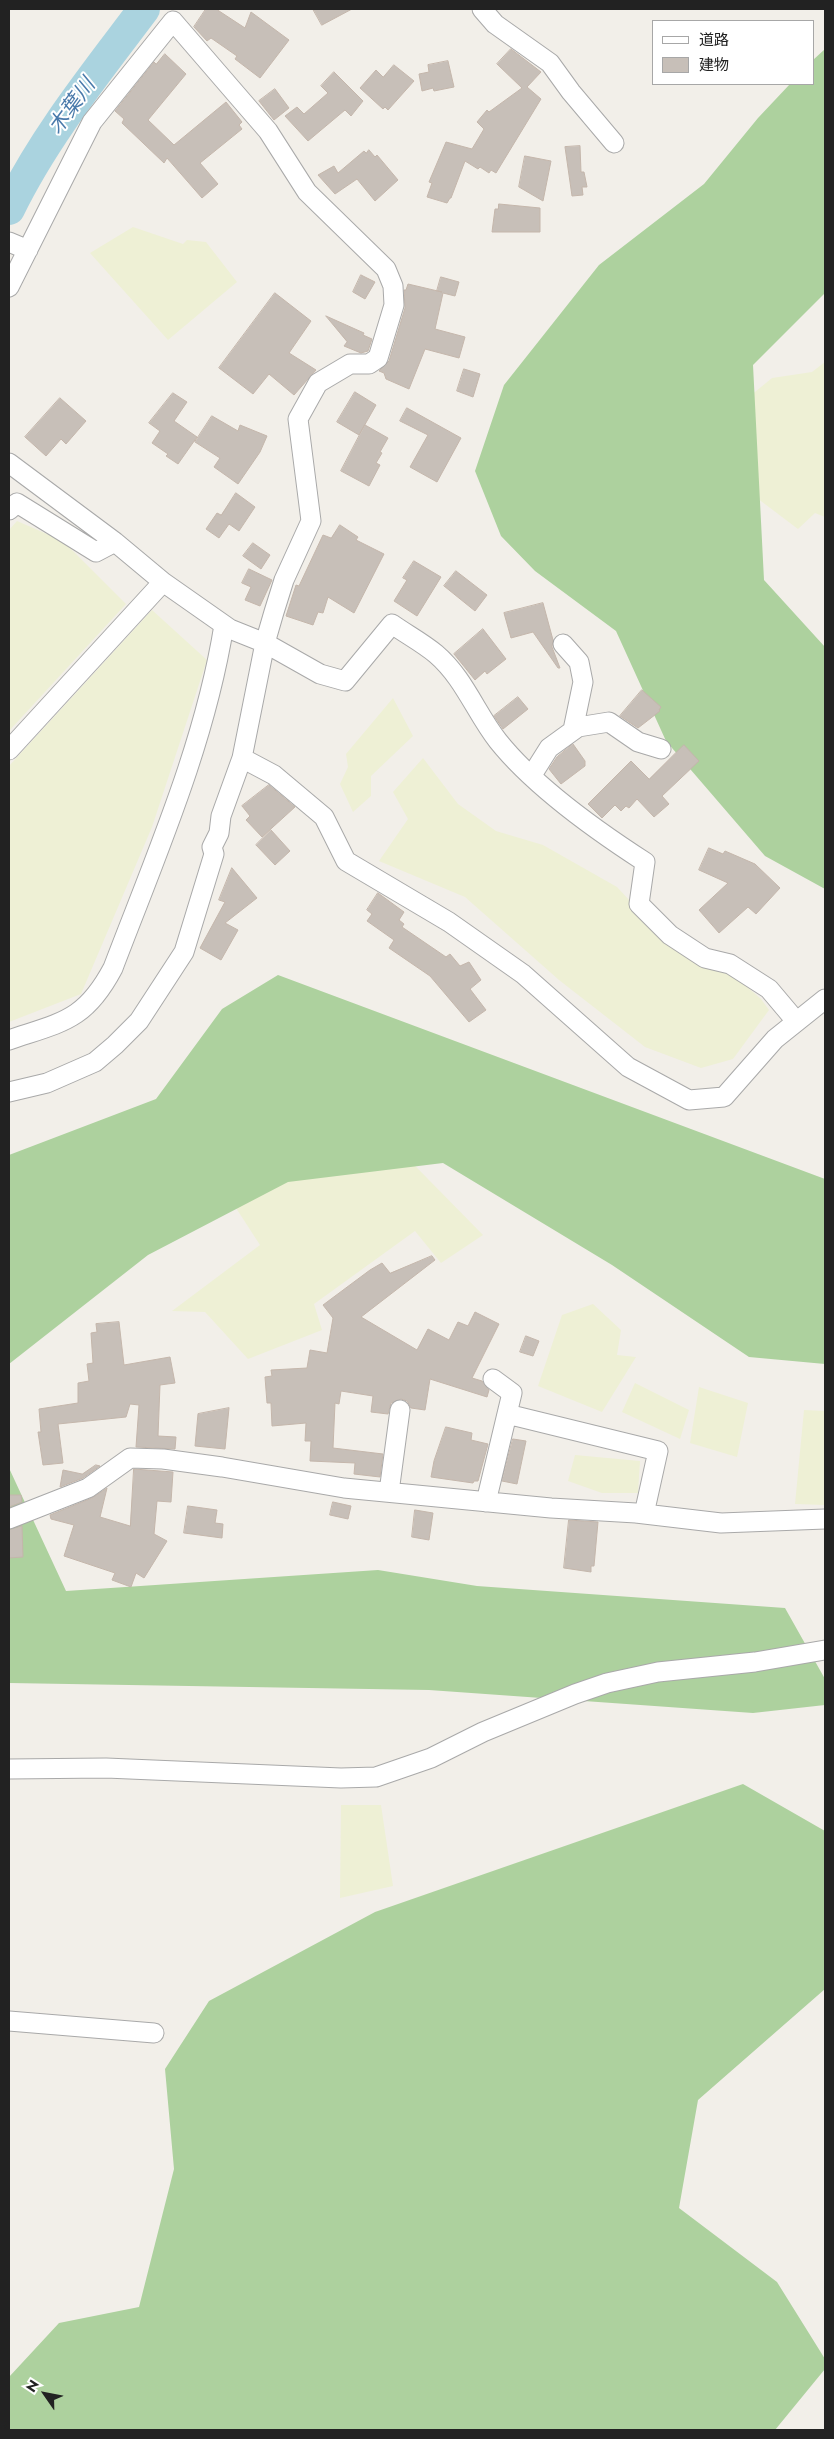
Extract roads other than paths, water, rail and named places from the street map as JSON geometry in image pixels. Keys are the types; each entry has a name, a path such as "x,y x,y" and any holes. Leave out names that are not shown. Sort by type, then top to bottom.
{"street":[{"path":"482,9 495,24 523,41 550,63 614,143"},
{"path":"9,287 18,246 92,122 178,15 268,131 306,192 386,269 393,286 394,305 378,358 369,364 350,364 318,383 298,419 311,520 284,580 265,643 242,758 221,816 219,833 212,847 214,854 184,952 139,1021 95,1062 47,1083 9,1092"},
{"path":"9,463 115,542 163,582 224,625 265,643 320,674 345,681 392,624 436,654 460,681 498,740 532,775 605,836 645,862 639,904 670,935 705,958 730,964 769,989 796,1021"},
{"path":"9,510 17,503 96,552 115,542"},
{"path":"9,750 163,582"},
{"path":"9,1040 68,1020 92,1001 102,990 113,968 200,735 217,671 224,625"},
{"path":"563,644 579,662 582,682 573,730"},
{"path":"532,775 549,748 578,727 609,722 638,742 661,749"},
{"path":"242,758 274,775 324,818 346,861 449,922 523,974 628,1067 689,1100 724,1097 775,1039 825,999"},
{"path":"486,1502 512,1393 493,1379"},
{"path":"389,1492 400,1410"},
{"path":"507,1414 658,1451 644,1514"},
{"path":"9,1518 88,1488 130,1458 164,1459 212,1465 344,1488 486,1502 644,1514 721,1523 825,1519"},
{"path":"9,1768 106,1768 342,1778 376,1777 431,1758 575,1694 607,1683 658,1672 755,1662 825,1650"},
{"path":"9,2021 154,2033"}],"waterway":[{"name":"木葉川","path":"9,209 54,131 89,81 144,9"}]}
